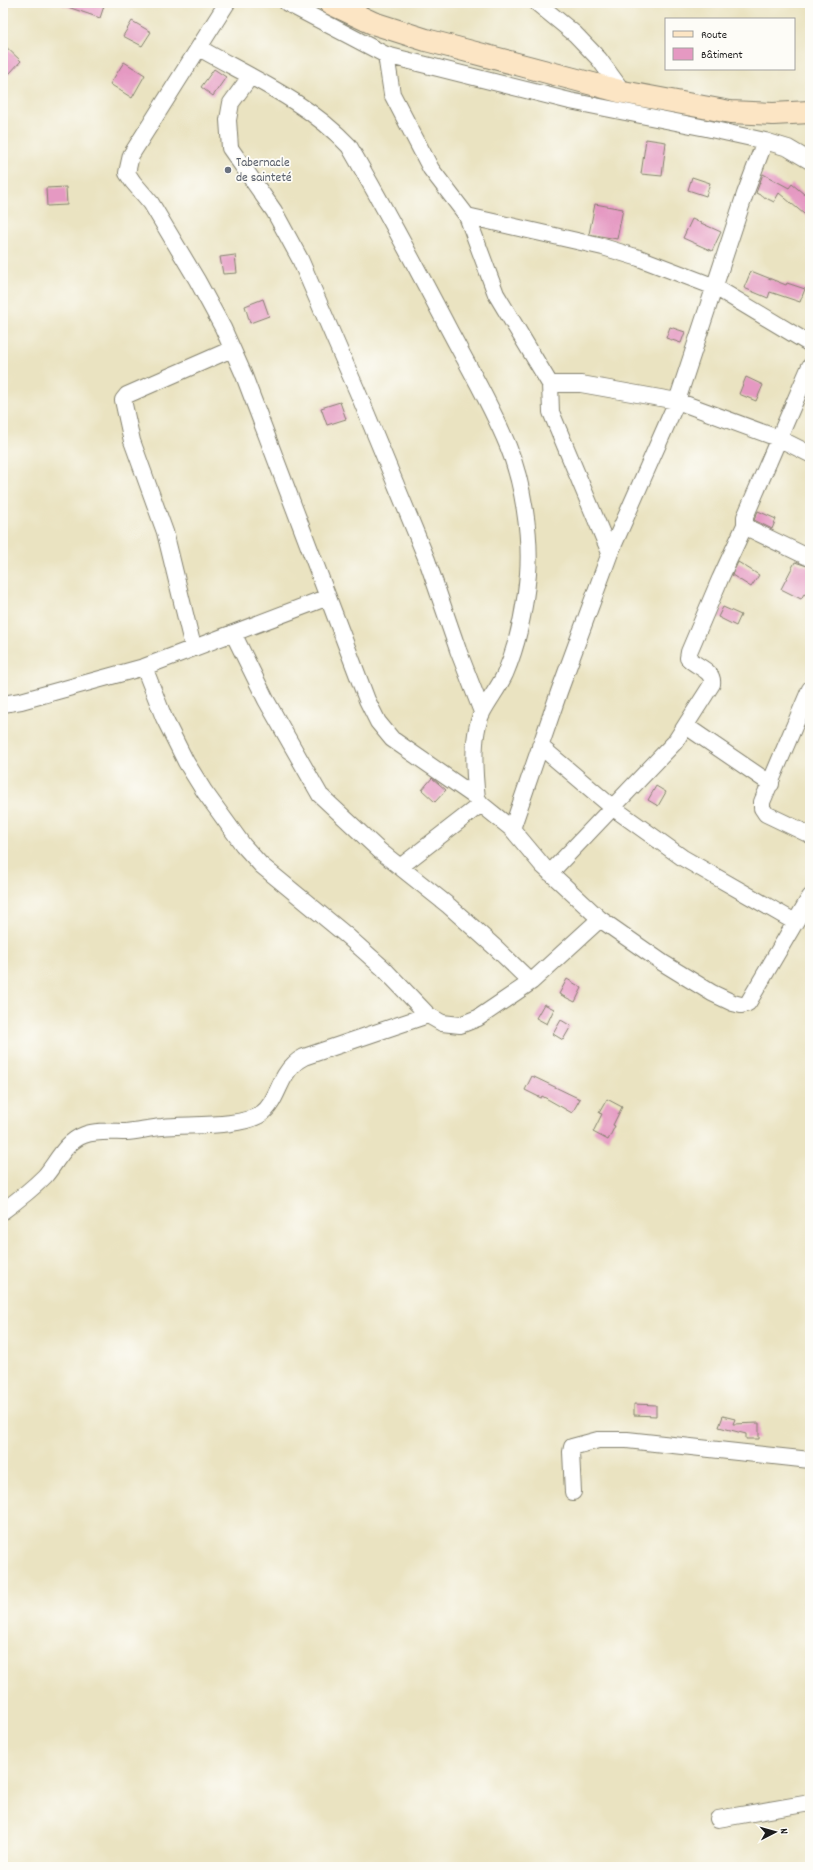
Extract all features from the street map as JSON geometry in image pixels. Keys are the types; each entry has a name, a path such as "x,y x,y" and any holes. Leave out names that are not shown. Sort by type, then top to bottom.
{"main road":[{"path":"330,3 373,23 426,40 623,92 730,112 773,114 810,112"}],"street":[{"path":"227,3 131,155 127,173 152,203 197,280 243,373 367,700 378,722 392,739 479,801 512,829 530,852 550,873 600,919 664,963 712,993 733,1004 741,1005 748,1003 810,898"},
{"path":"287,3 386,55 570,101 706,128 765,142 788,148 810,161"},
{"path":"537,3 575,34 599,59 623,92"},
{"path":"198,48 301,106 335,130 350,146 491,409 508,446 516,472 523,504 528,542 528,574 516,638 505,675 482,712 475,745 474,773 479,801"},
{"path":"386,55 392,94 431,169 467,216 496,294 550,384 552,412 610,553"},
{"path":"250,77 231,103 228,120 230,148 274,211 300,260 361,400 427,560 458,650 482,712"},
{"path":"570,101 576,80"},
{"path":"512,829 540,746 610,553 677,401 745,194 765,142"},
{"path":"467,216 603,247 639,258 715,287 810,344"},
{"path":"193,647 165,532 132,441 123,400 127,395 232,350"},
{"path":"550,873 675,742 712,684 713,678 710,674 692,663 688,658 689,652 745,525 745,517 780,439 810,366"},
{"path":"550,384 581,384 677,401 780,439 810,454"},
{"path":"745,525 752,530 810,558"},
{"path":"3,704 22,701 144,667 193,647 328,597"},
{"path":"233,632 266,700 297,757 320,795 400,867 449,906 531,982"},
{"path":"144,667 164,718 186,762 204,792 243,845 261,865 383,968 428,1015 442,1023 460,1025 478,1018 531,982 600,919"},
{"path":"810,689 771,784 762,802 762,808 766,814 810,835"},
{"path":"686,726 771,784"},
{"path":"540,746 612,807 683,858 795,922"},
{"path":"400,867 479,801"},
{"path":"3,1211 33,1188 75,1139 97,1132 132,1131 162,1127 237,1122 253,1118 261,1114 267,1108 293,1064 304,1057 428,1015"},
{"path":"573,1492 572,1447 598,1440 634,1441 810,1460"},
{"path":"718,1819 810,1803"}],"building":[{"path":"62,3 105,3 100,18 62,5"},
{"path":"132,21 151,32 142,46 123,36"},
{"path":"3,44 21,61 9,74 3,68"},
{"path":"124,62 145,75 132,98 110,84"},
{"path":"214,69 226,77 213,96 201,87"},
{"path":"646,139 666,142 662,176 641,174"},
{"path":"763,174 789,188 792,184 810,199 810,219 779,193 774,202 756,193"},
{"path":"692,177 710,183 706,196 688,190"},
{"path":"66,187 67,205 47,206 46,188"},
{"path":"595,204 623,209 617,239 589,234"},
{"path":"692,219 721,232 712,251 683,238"},
{"path":"235,255 237,273 223,274 220,257"},
{"path":"751,271 786,285 787,283 805,289 800,302 770,292 768,298 744,288"},
{"path":"263,299 269,316 250,323 245,306"},
{"path":"670,327 685,332 681,343 666,338"},
{"path":"746,377 763,385 756,401 739,394"},
{"path":"340,402 346,419 327,425 321,408"},
{"path":"758,511 776,519 772,529 754,520"},
{"path":"738,562 759,575 751,587 732,575"},
{"path":"795,562 810,567 810,597 804,594 801,599 781,589"},
{"path":"723,607 741,615 736,626 718,617"},
{"path":"432,778 446,790 435,802 422,790"},
{"path":"656,786 666,792 658,806 648,800"},
{"path":"567,979 582,988 575,1002 559,994"},
{"path":"544,1004 554,1009 547,1024 536,1018"},
{"path":"561,1020 571,1026 563,1040 553,1034"},
{"path":"532,1076 580,1099 572,1113 542,1096 541,1098 525,1090"},
{"path":"607,1099 622,1107 613,1125 615,1126 608,1140 593,1132 602,1114 599,1113"},
{"path":"634,1404 656,1405 656,1416 634,1415"},
{"path":"723,1416 735,1419 733,1424 759,1423 759,1439 746,1439 746,1434 719,1427"}],"place":[{"name":"Tabernacle de sainteté","path":"228,170"}]}
